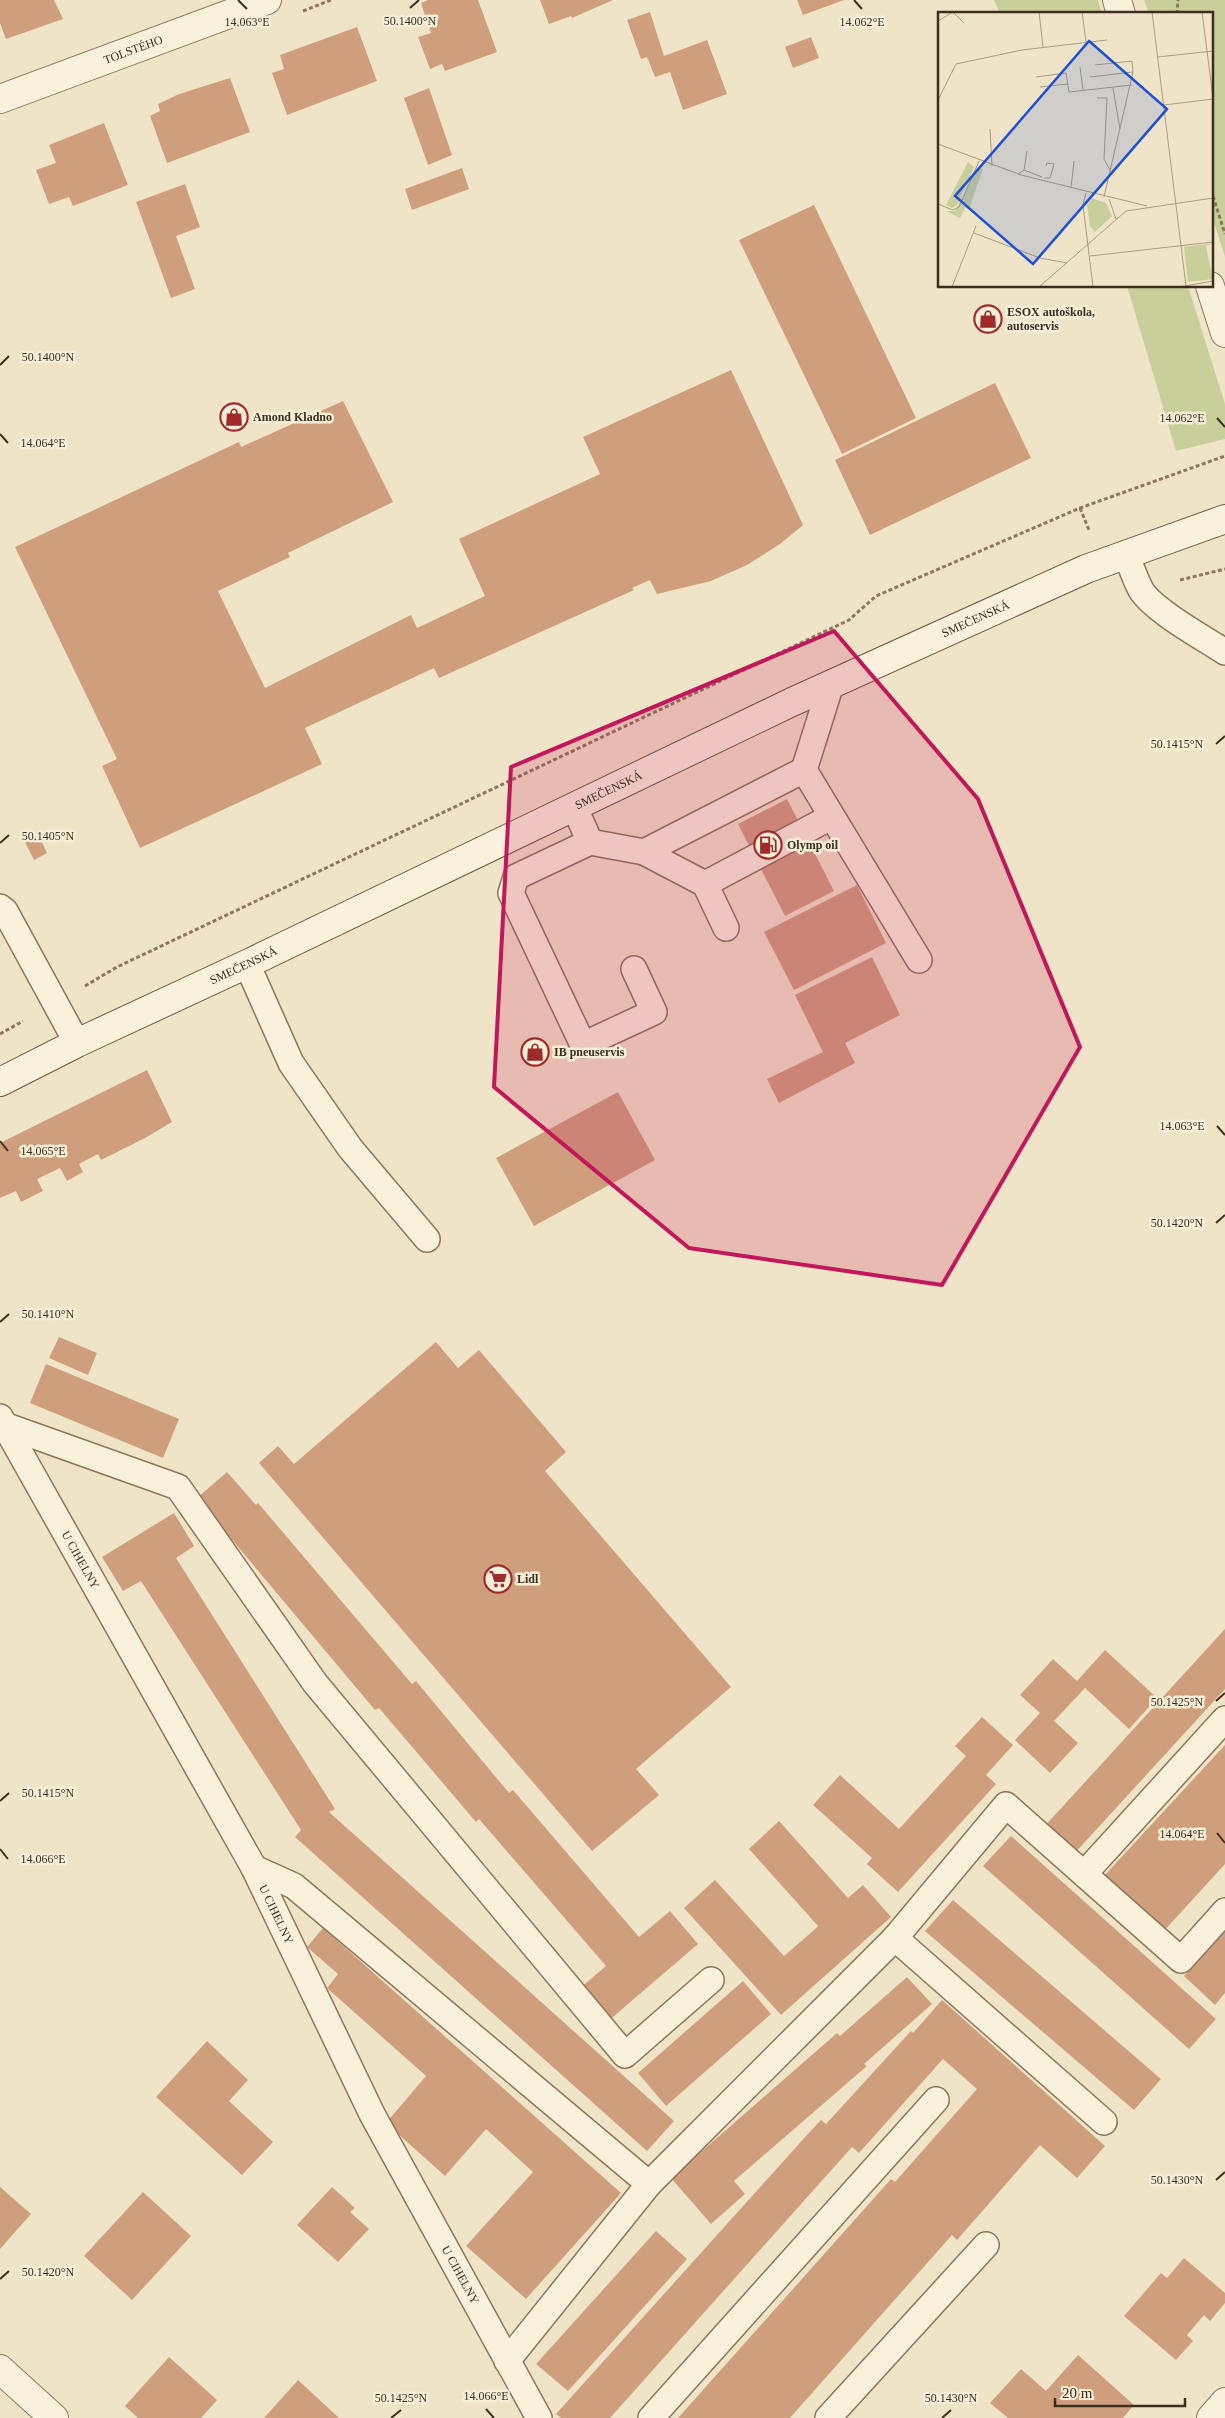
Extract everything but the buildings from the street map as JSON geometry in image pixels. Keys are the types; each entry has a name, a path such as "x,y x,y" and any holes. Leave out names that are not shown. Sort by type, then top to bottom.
{"street":[{"name":"TOLSTÉHO","path":"0,99 267,0"},
{"path":"1211,288 1225,333"},
{"name":"SMEČENSKÁ","path":"0,1082 77,1043 247,964 831,684 1086,569 1225,519"},
{"path":"0,2369 54,2418"},
{"path":"1211,2418 1225,2402"}],"lane":[{"path":"1126,554 1148,599 1190,631 1225,652"},
{"path":"644,852 804,770 831,684"},
{"path":"804,770 919,960"},
{"path":"574,806 590,842"},
{"path":"704,884 831,817"},
{"path":"634,969 654,1012 583,1045 511,893 516,877 590,842 644,852 704,884 726,928"},
{"path":"0,907 6,911 77,1043"},
{"path":"247,964 291,1063 350,1148 427,1239"},
{"path":"2,1421 178,1486 315,1683 625,2055 711,1980"},
{"name":"U CIHELNY","path":"2,1421 254,1868 372,2114 539,2418"},
{"path":"1084,1874 1225,1719"},
{"path":"507,2361 649,2184 895,1938 1006,1805 1181,1960 1225,1911"},
{"path":"254,1868 294,1886 649,2184"},
{"path":"895,1938 1104,2122"},
{"path":"651,2418 936,2100"},
{"path":"828,2418 986,2245"}],"path":[{"path":"1212,193 1225,234"},
{"path":"0,1034 126,963 849,620 876,596 1080,508 1225,456"}],"highlighted area":[{"path":"834,631 978,799 1080,1047 942,1285 689,1248 494,1087 511,767"}],"green space":[{"path":"994,0 1098,0 1101,12 999,12"},
{"path":"1144,0 1225,0 1225,257 1212,216 1212,12 1148,12"},
{"path":"1128,288 1189,288 1225,404 1225,439 1176,451"}],"place":[{"name":"ESOX autoškola, autoservis","path":"988,319"},
{"name":"Amond Kladno","path":"234,417"},
{"name":"Olymp oil","path":"768,845"},
{"name":"IB pneuservis","path":"535,1052"},
{"name":"Lidl","path":"498,1579"}]}
